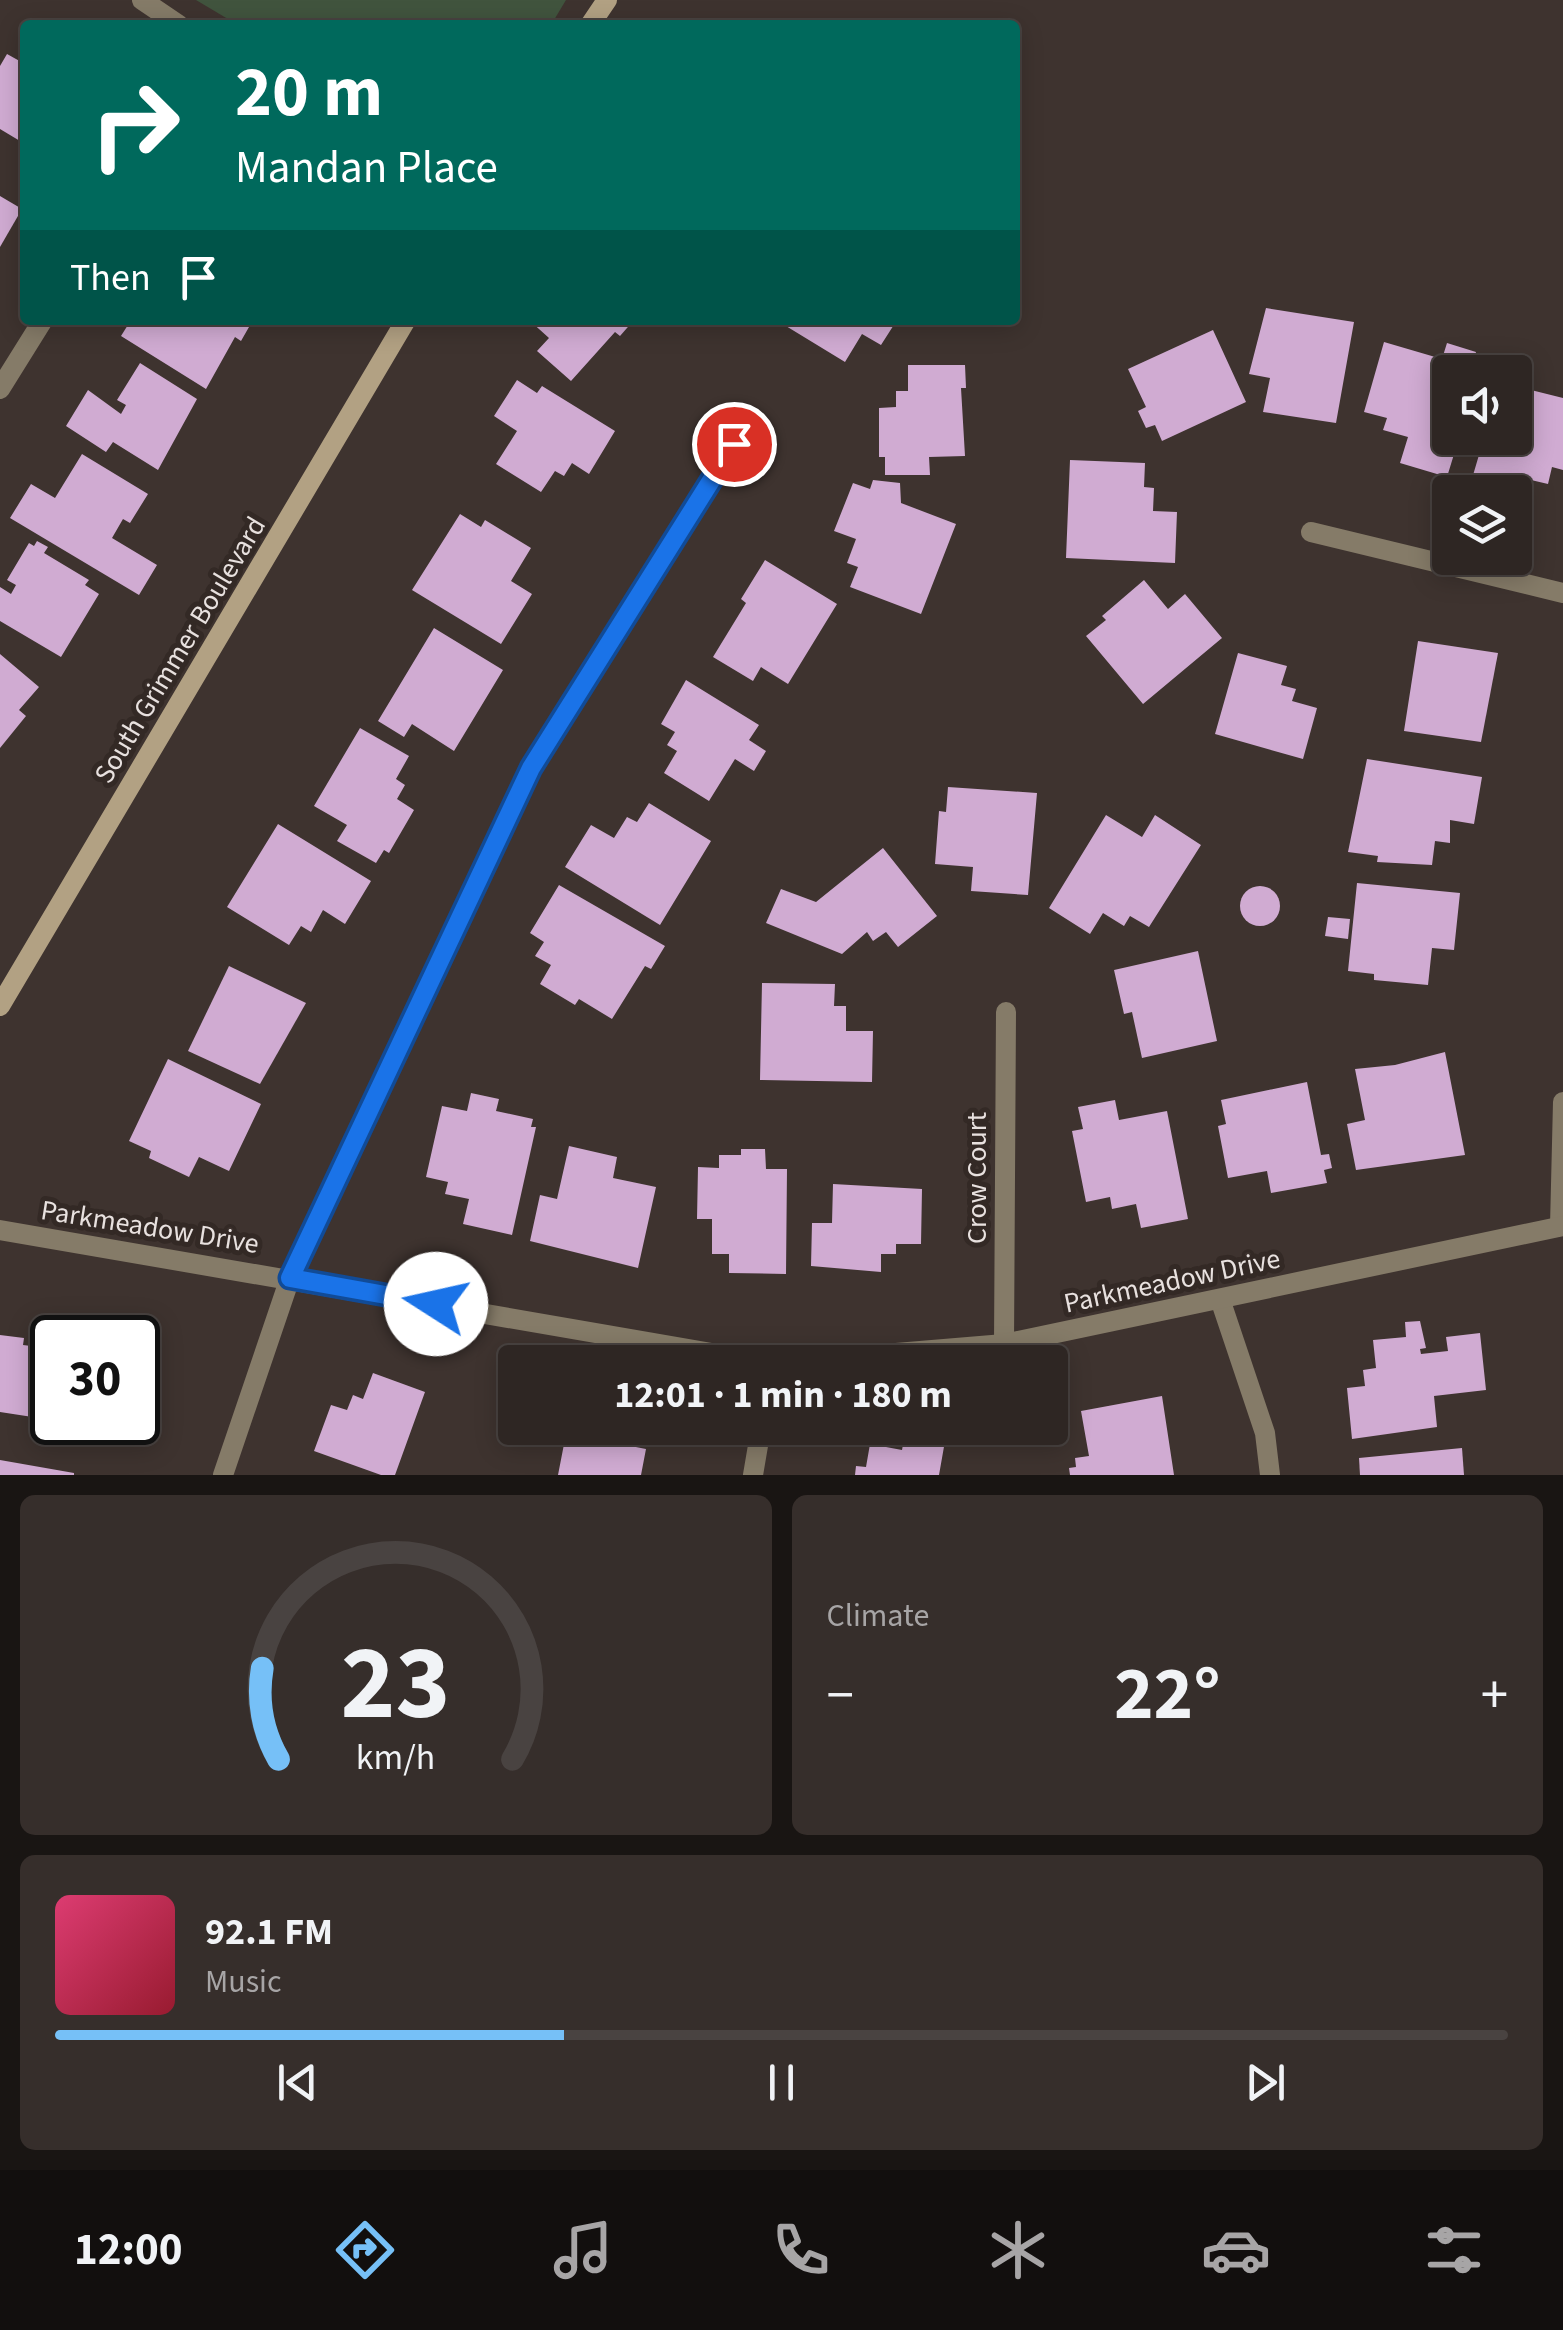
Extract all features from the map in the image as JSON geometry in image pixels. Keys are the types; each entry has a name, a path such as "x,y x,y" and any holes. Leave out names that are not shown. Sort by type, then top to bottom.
{"street":[{"path":"142,0 172,20"},
{"path":"0,390 41,325"},
{"name":"South Grimmer Boulevard","path":"0,1006 403,325"},
{"path":"223,1475 290,1278 531,768 734,444"},
{"path":"1311,532 1563,594"},
{"name":"Crow Court","path":"1004,1344 1006,1012"},
{"path":"1561,1226 1563,1102"},
{"name":"Parkmeadow Drive","path":"992,1345 1221,1302 1369,1265 1561,1226"},
{"name":"Parkmeadow Drive","path":"0,1230 667,1345"},
{"path":"1221,1302 1265,1434 1270,1475"},
{"path":"753,1475 757,1445"}],"green space":[{"path":"196,0 566,0 554,20 230,20"}],"building":[{"path":"7,54 20,61 20,141 0,129 0,66"},
{"path":"0,196 20,208 20,212 0,247"},
{"path":"1266,308 1354,322 1336,423 1263,412 1270,378 1249,374"},
{"path":"128,325 250,325 241,341 235,337 206,389 121,336"},
{"path":"535,325 630,325 620,336 615,332 571,381 537,351 549,338"},
{"path":"784,325 894,325 881,345 862,334 845,362"},
{"path":"1213,330 1246,402 1162,441 1155,425 1146,428 1138,411 1146,407 1128,369"},
{"path":"1384,342 1432,356 1432,455 1454,455 1448,475 1400,463 1408,437 1383,430 1387,418 1364,412"},
{"path":"1447,343 1476,352 1475,355 1443,355"},
{"path":"140,363 197,399 158,470 113,442 106,452 66,426 88,390 121,414 126,405 117,400"},
{"path":"908,365 965,365 966,388 961,388 965,456 929,457 930,475 885,475 885,457 879,457 879,408 896,407 896,391 908,391"},
{"path":"517,380 537,393 542,386 615,431 589,474 572,463 564,476 555,471 541,492 496,464 517,431 494,416"},
{"path":"1532,390 1563,398 1563,470 1552,467 1548,484 1532,480 1532,475 1473,475 1479,455 1532,455"},
{"path":"82,454 148,494 130,523 123,519 112,538 157,565 139,595 10,518 31,484 55,498"},
{"path":"1070,460 1145,463 1144,487 1154,488 1153,511 1177,512 1175,563 1066,558"},
{"path":"873,480 900,483 901,503 956,524 921,614 850,587 858,567 847,563 856,539 834,531 853,483 870,489"},
{"path":"460,514 481,527 485,520 531,548 511,581 532,594 501,644 412,590"},
{"path":"37,541 48,547 44,553 89,580 85,585 99,594 61,657 0,621 0,587 11,594 16,585 7,580 29,543 34,546"},
{"path":"765,560 837,604 788,684 761,667 753,681 713,657 746,603 741,599"},
{"path":"1144,580 1168,609 1185,594 1222,638 1143,704 1086,636 1106,620 1102,616"},
{"path":"434,628 503,670 454,751 412,724 404,737 378,721"},
{"path":"1418,641 1498,653 1481,742 1404,731"},
{"path":"1238,653 1287,666 1281,685 1296,689 1292,701 1317,708 1303,759 1215,734"},
{"path":"0,654 39,687 19,710 26,716 0,748"},
{"path":"686,680 759,725 749,740 766,751 754,771 735,759 709,801 664,773 677,751 667,745 675,732 661,724"},
{"path":"360,728 409,756 396,779 405,785 397,799 414,810 389,853 384,850 376,863 337,841 347,825 314,806"},
{"path":"1367,759 1482,777 1474,824 1450,820 1450,843 1435,841 1432,865 1377,862 1378,856 1348,852"},
{"path":"948,787 1037,793 1028,895 971,891 973,867 935,864 939,811 946,812"},
{"path":"649,803 711,841 660,925 565,867 591,825 614,838 627,817 637,822"},
{"path":"1106,815 1142,837 1155,815 1201,845 1149,927 1130,916 1124,926 1103,913 1090,934 1049,908"},
{"path":"278,824 371,881 345,924 323,910 311,932 301,926 289,945 227,907"},
{"path":"883,848 937,916 898,947 886,932 873,941 867,932 842,954 766,923 781,889 816,902"},
{"path":"1357,883 1460,893 1454,950 1432,948 1428,985 1374,980 1374,974 1348,971"},
{"path":"559,885 665,946 651,969 645,966 612,1019 579,999 575,1005 540,984 551,965 535,956 544,942 530,933"},
{"path":"1260,886 1274,892 1280,906 1274,920 1260,926 1246,920 1240,906 1246,892"},
{"path":"1328,917 1350,919 1348,939 1325,936"},
{"path":"1198,951 1217,1041 1142,1058 1132,1012 1124,1014 1114,970"},
{"path":"229,966 306,1003 260,1084 188,1051"},
{"path":"762,983 835,984 834,1006 846,1006 846,1031 873,1031 872,1082 760,1080"},
{"path":"1445,1052 1465,1155 1356,1170 1347,1124 1365,1120 1355,1069 1395,1065"},
{"path":"168,1059 261,1104 229,1171 199,1157 189,1177 149,1158 151,1151 129,1141"},
{"path":"1307,1082 1321,1155 1329,1154 1332,1168 1324,1170 1327,1183 1271,1193 1267,1171 1228,1178 1218,1126 1226,1124 1221,1100"},
{"path":"471,1093 499,1099 496,1111 533,1119 531,1127 536,1127 512,1235 463,1224 469,1199 445,1194 448,1182 426,1177 442,1106 467,1111"},
{"path":"1115,1100 1119,1120 1167,1111 1188,1219 1141,1228 1136,1204 1112,1209 1110,1197 1086,1202 1072,1131 1083,1129 1078,1107"},
{"path":"569,1146 617,1157 613,1178 656,1187 638,1268 530,1241 540,1195 557,1199"},
{"path":"741,1149 765,1149 766,1169 787,1169 786,1274 729,1273 729,1254 712,1254 712,1219 697,1219 698,1167 719,1168 719,1155 741,1155"},
{"path":"833,1184 922,1189 921,1244 896,1244 896,1254 881,1254 881,1272 811,1266 812,1223 832,1223"},
{"path":"1420,1321 1426,1348 1420,1349 1421,1354 1448,1351 1446,1337 1480,1333 1486,1390 1434,1396 1437,1427 1352,1439 1347,1388 1365,1386 1363,1370 1376,1368 1373,1340 1406,1337 1405,1322"},
{"path":"0,1335 24,1338 23,1345 30,1346 30,1417 0,1412"},
{"path":"373,1373 425,1392 395,1475 381,1475 314,1451 331,1405 347,1410 353,1395 363,1399"},
{"path":"1162,1396 1174,1475 1070,1475 1069,1468 1076,1467 1075,1458 1089,1456 1081,1411"},
{"path":"564,1445 626,1445 646,1449 641,1475 558,1475"},
{"path":"870,1445 902,1450 903,1445 944,1445 939,1475 855,1475 856,1466 866,1467"},
{"path":"1462,1448 1464,1475 1360,1475 1359,1458"},
{"path":"0,1460 74,1473 74,1475 0,1475"}],"route":[{"path":"436,1304 290,1278 531,768 734,444"}]}
